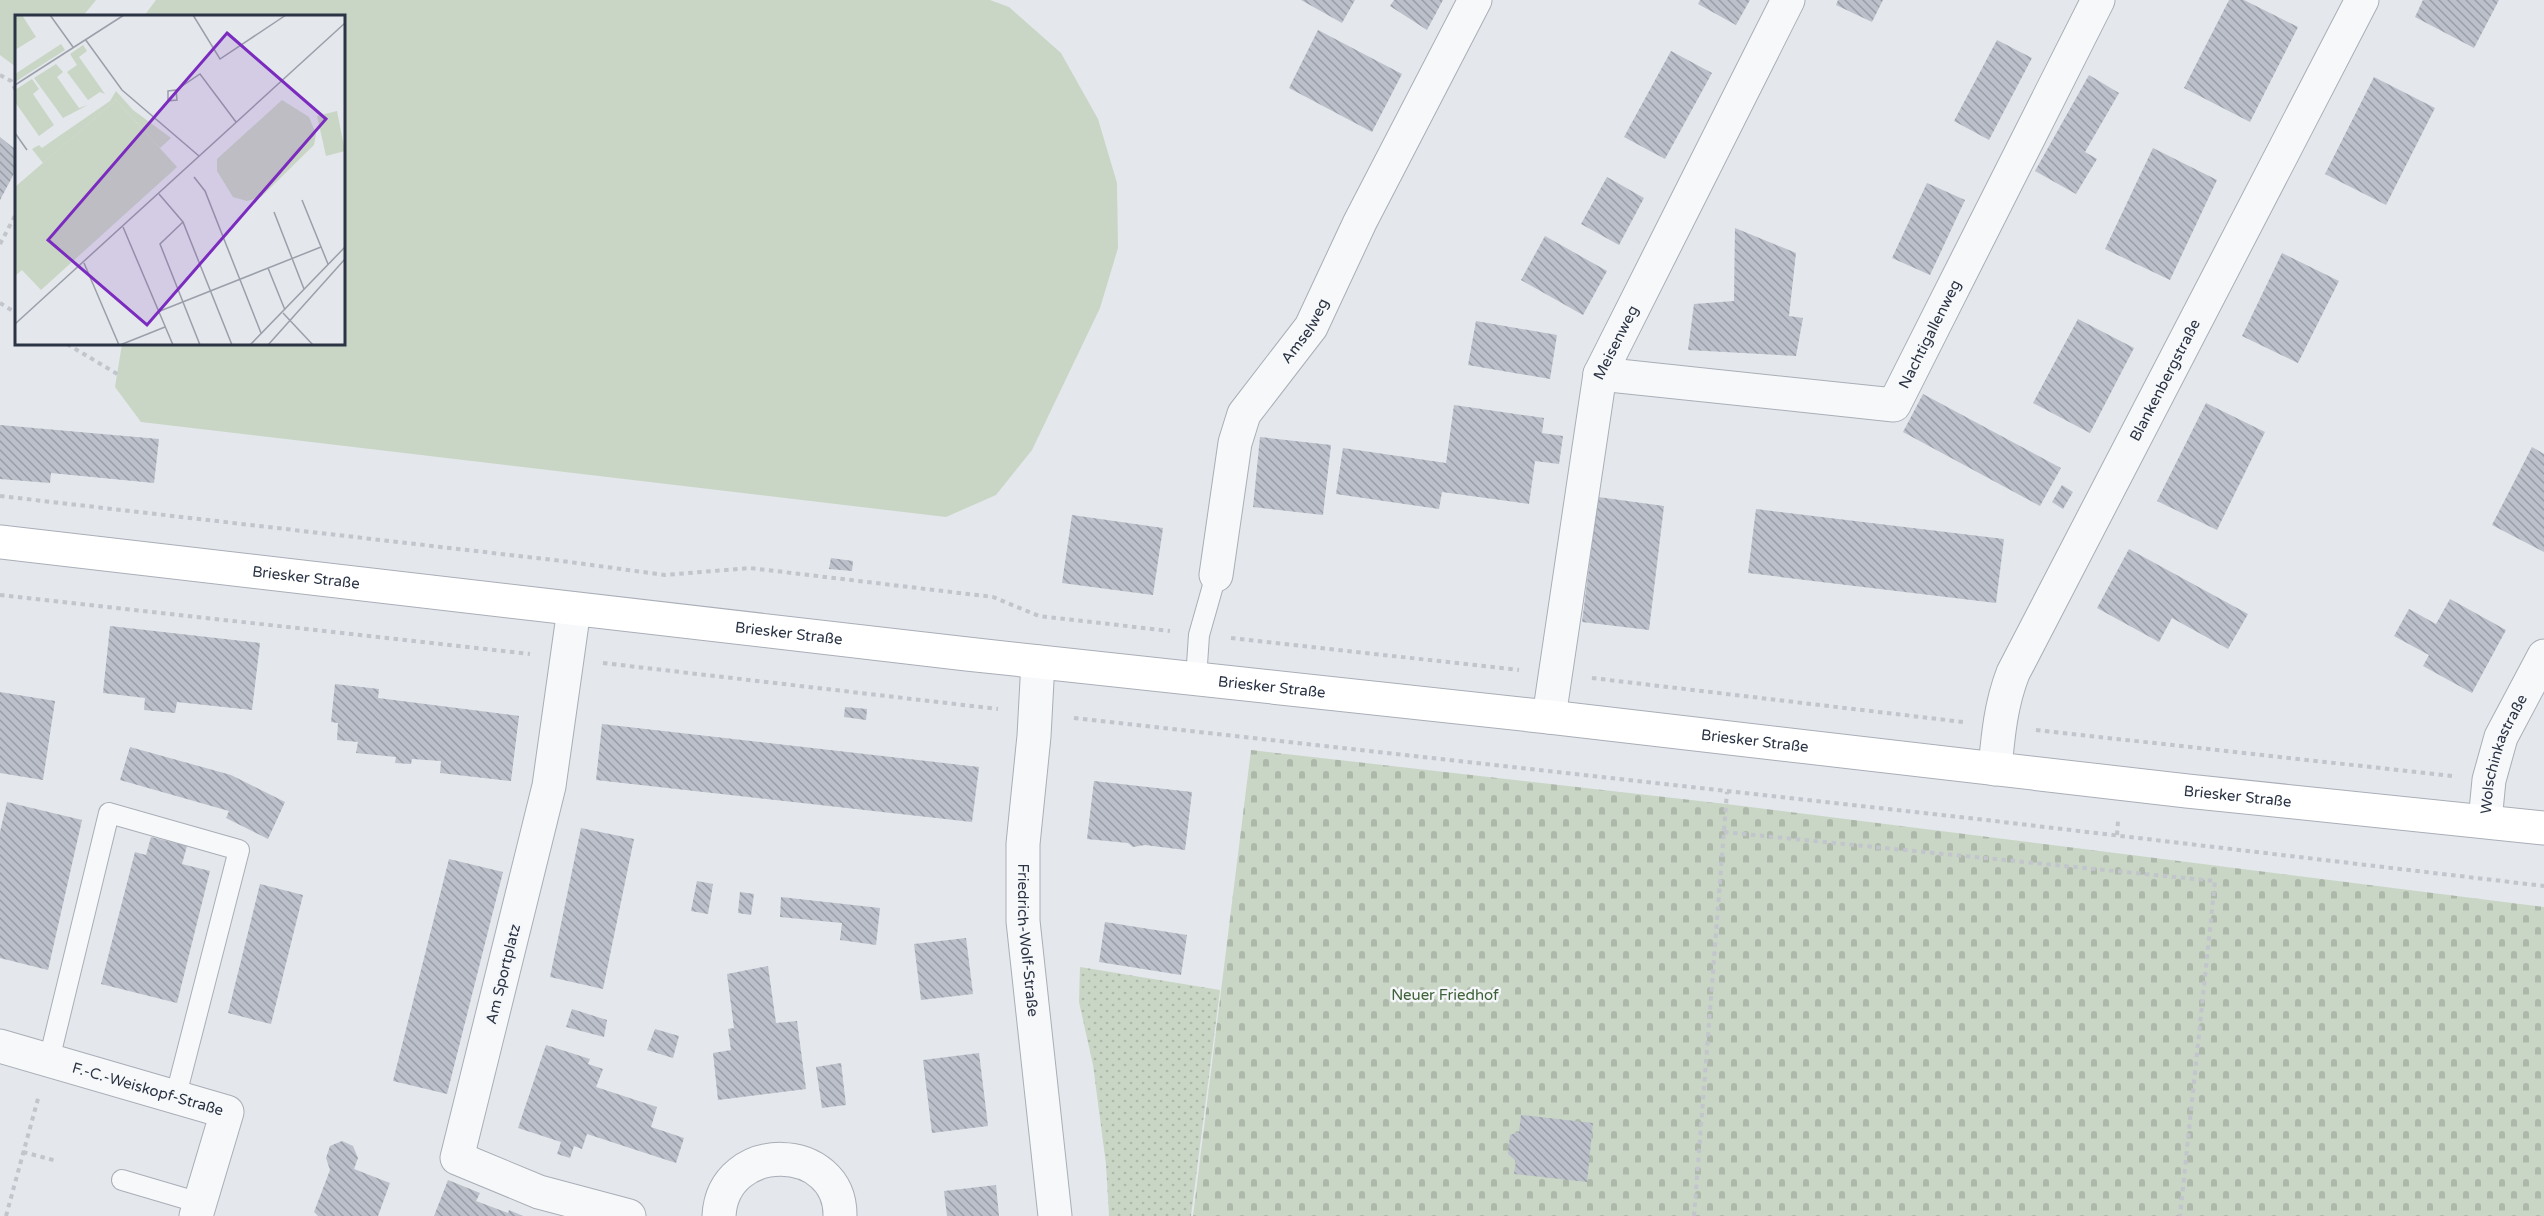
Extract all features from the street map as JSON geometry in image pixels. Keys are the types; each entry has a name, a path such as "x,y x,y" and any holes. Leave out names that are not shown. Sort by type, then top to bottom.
{"main road":[{"name":"Briesker Straße","path":"0,542 1038,662 1549,717 2187,791 2544,828"}],"street":[{"name":"Amselweg","path":"1216,575 1235,443 1244,414 1311,327 1360,222 1475,0"},
{"name":"Meisenweg","path":"1549,717 1600,374 1788,0"},
{"name":"Nachtigallenweg","path":"1600,374 1894,405 2098,0"},
{"name":"Blankenbergstraße","path":"1995,769 2005,694 2032,636 2361,0"},
{"name":"Am Sportplatz","path":"574,609 549,786 457,1158 539,1192 629,1216"},
{"name":"Wolschinkastraße","path":"2485,821 2489,780 2501,738 2544,656"},
{"name":"Friedrich-Wolf-Straße","path":"1038,662 1023,844 1023,921 1055,1216"},
{"name":"F.-C.-Weiskopf-Straße","path":"0,1046 176,1095 227,1112 198,1210"},
{"path":"719,1216 726,1188 739,1173 756,1162 775,1158 795,1160 813,1168 827,1181 836,1196 840,1216"}],"lane":[{"name":"Amselweg","path":"1196,679 1199,635 1216,575"},
{"path":"49,1060 109,813 239,850 176,1095"},
{"path":"122,1180 198,1210"}],"path":[{"path":"0,75 11,81 15,88"},
{"path":"0,244 15,215"},
{"path":"0,303 15,312"},
{"path":"69,345 119,375"},
{"path":"0,496 665,575 750,568 993,597 1039,616 2489,780"},
{"path":"0,595 568,658 1035,714 1958,816 2544,886"},
{"path":"1694,1216 1727,792"},
{"path":"1724,832 2215,881 2180,1216"},
{"path":"6,1216 49,1060"},
{"path":"23,1152 57,1161"}],"green space":[{"path":"0,0 96,0 84,15 15,15 15,66 0,55"},
{"path":"156,0 990,0 1009,7 1061,53 1098,119 1117,183 1118,248 1100,308 1032,450 996,495 946,517 141,422 115,387 122,345 345,345 345,15 145,15"},
{"name":"Neuer Friedhof","path":"1251,750 1726,804 2544,907 2544,1216 1193,1216"},
{"path":"1080,967 1220,990 1191,1216 1109,1216 1106,1164 1093,1065 1079,1002"}],"building":[{"path":"1301,0 1355,0 1342,23"},
{"path":"1394,0 1443,0 1427,30 1390,6"},
{"path":"1700,0 1750,0 1736,25 1698,4"},
{"path":"1838,0 1883,0 1872,22 1836,5"},
{"path":"2229,0 2244,0 2298,27 2250,122 2184,88"},
{"path":"2423,0 2499,0 2474,48 2415,17"},
{"path":"1318,30 1402,74 1372,132 1289,88"},
{"path":"1997,40 2032,58 1989,140 1954,121"},
{"path":"1671,51 1712,73 1665,159 1624,137"},
{"path":"2089,75 2119,93 2085,152 2097,159 2076,194 2035,171"},
{"path":"2374,77 2435,108 2386,205 2325,174"},
{"path":"0,137 15,149 15,172 0,200"},
{"path":"2153,148 2217,180 2170,280 2105,249"},
{"path":"1607,177 1644,198 1619,245 1581,224"},
{"path":"1927,183 1965,200 1930,275 1892,258"},
{"path":"1735,228 1796,253 1789,316 1803,318 1796,356 1688,350 1694,304 1734,301"},
{"path":"1545,236 1607,271 1583,315 1521,280"},
{"path":"2282,253 2339,281 2298,363 2242,336"},
{"path":"2078,319 2134,348 2090,433 2033,403"},
{"path":"1476,321 1557,335 1550,379 1468,365"},
{"path":"1923,394 2061,468 2040,506 1903,432"},
{"path":"2206,403 2265,432 2217,530 2157,501"},
{"path":"1454,405 1544,418 1542,433 1563,436 1559,464 1535,461 1529,504 1442,492 1439,509 1336,494 1343,448 1446,463"},
{"path":"0,425 159,439 154,483 51,473 50,483 0,479"},
{"path":"1260,437 1331,445 1323,515 1253,507"},
{"path":"2532,447 2544,454 2544,552 2492,525"},
{"path":"2062,485 2073,492 2063,509 2052,502"},
{"path":"1598,497 1664,506 1649,630 1582,622"},
{"path":"1756,509 2004,539 1996,603 1748,573"},
{"path":"1072,515 1163,528 1153,595 1062,583"},
{"path":"2129,549 2248,614 2228,649 2172,618 2159,642 2097,608"},
{"path":"831,558 853,561 852,571 829,569"},
{"path":"2450,599 2506,630 2472,693 2423,666 2429,655 2394,636 2409,609 2436,624"},
{"path":"110,626 260,643 252,710 177,702 175,713 144,710 145,698 103,693"},
{"path":"335,684 379,689 378,698 519,716 511,781 440,773 441,761 412,759 411,764 395,763 396,757 356,753 358,742 337,740 338,723 331,722"},
{"path":"0,692 55,701 43,780 0,773"},
{"path":"845,707 867,709 866,720 844,717"},
{"path":"602,724 979,767 972,822 596,780"},
{"path":"130,747 231,775 285,802 268,839 226,818 229,811 120,780"},
{"path":"1094,781 1192,792 1185,850 1145,845 1133,847 1128,843 1087,839"},
{"path":"7,802 82,820 48,970 0,958 0,832"},
{"path":"581,828 634,839 603,989 550,977"},
{"path":"151,837 187,846 182,864 210,871 177,1003 101,984 135,852 146,855"},
{"path":"449,859 503,872 447,1094 393,1081"},
{"path":"697,881 713,884 708,914 691,911"},
{"path":"260,884 303,895 271,1024 228,1013"},
{"path":"740,892 754,894 751,915 738,913"},
{"path":"781,897 880,908 876,945 840,940 842,923 780,917"},
{"path":"1105,922 1187,935 1181,975 1099,962"},
{"path":"966,938 973,994 921,1000 914,944"},
{"path":"768,966 776,1023 797,1021 806,1089 718,1100 713,1053 731,1050 728,1029 734,1028 727,974"},
{"path":"572,1009 607,1020 604,1037 566,1027"},
{"path":"655,1029 679,1036 673,1058 647,1050"},
{"path":"546,1045 590,1059 588,1064 603,1069 596,1087 657,1107 651,1127 684,1138 676,1163 587,1134 582,1149 574,1146 570,1158 557,1154 561,1142 518,1128"},
{"path":"979,1053 988,1126 932,1133 923,1060"},
{"path":"841,1063 846,1105 822,1108 816,1067"},
{"path":"1521,1115 1593,1123 1587,1182 1514,1174 1516,1161 1508,1154 1510,1135 1519,1132"},
{"path":"342,1141 353,1146 358,1158 354,1169 390,1183 378,1216 318,1216 314,1212 330,1170 326,1158 330,1146"},
{"path":"448,1180 480,1193 476,1201 523,1216 434,1216"},
{"path":"996,1185 999,1216 947,1216 944,1191"}]}
